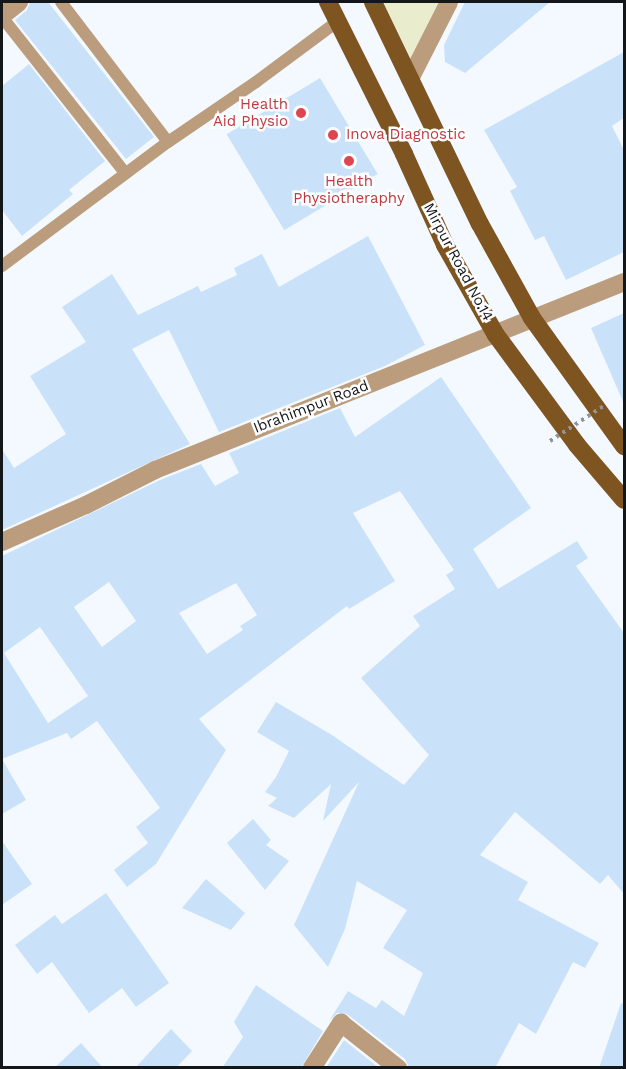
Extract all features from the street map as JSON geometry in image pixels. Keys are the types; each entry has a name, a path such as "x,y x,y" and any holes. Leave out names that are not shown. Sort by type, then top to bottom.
{"main road":[{"name":"Mirpur Road No.14","path":"328,2 404,154 445,245 496,335 577,446 624,500"},
{"path":"373,2 480,224 532,318 624,446"}],"street":[{"path":"2,17 19,2"},
{"path":"410,79 449,2"},
{"name":"Ibrahimpur Road","path":"2,542 86,505 165,466 624,282"},
{"path":"312,1068 341,1023 398,1068"}],"lane":[{"path":"61,2 168,142"},
{"path":"2,17 125,173"},
{"path":"2,266 125,173 256,82 338,21"}],"path":[{"path":"550,441 605,405"}],"green space":[{"path":"383,2 439,2 412,61"}],"building":[{"path":"30,2 48,2 154,137 126,159 15,20 27,10"},
{"path":"465,2 550,2 465,73 445,62 444,45"},
{"path":"624,52 624,118 612,126 624,150 624,252 566,280 544,236 535,240 510,191 517,187 484,130"},
{"path":"29,64 105,161 69,190 73,194 22,236 2,210 2,86"},
{"path":"320,78 378,174 284,230 227,134"},
{"path":"368,236 425,345 385,366 219,432 169,330 132,349 190,444 2,530 2,449 14,468 66,434 30,376 86,342 62,307 112,274 138,315 198,286 201,292 237,275 234,268 262,254 279,287"},
{"path":"624,313 624,404 591,328"},
{"path":"441,377 531,508 473,549 498,589 577,541 588,558 576,566 624,633 624,894 608,875 600,884 515,812 480,855 528,882 518,900 599,943 585,968 573,962 536,1034 519,1023 495,1068 409,1068 405,1059 347,1014 337,1013 329,1021 348,991 376,1008 382,1000 404,1016 423,973 383,948 407,910 357,881 345,929 328,967 294,925 359,782 323,821 331,784 294,818 268,806 277,798 265,792 276,777 289,751 257,732 276,702 332,735 404,785 429,755 361,678 420,626 413,616 455,589 446,575 454,570 400,491 353,513 395,581 349,609 347,606 199,719 226,750 156,864 127,887 114,870 148,843 136,827 160,808 97,721 71,739 67,733 2,759 2,556 160,480 201,464 215,486 239,473 229,453 340,408 355,437","holes":["109,582 136,621 102,647 74,607","236,583 257,615 240,626 243,630 207,654 179,613","40,627 88,696 48,723 4,653"]},
{"path":"2,759 26,800 2,814"},
{"path":"253,819 271,840 266,845 289,861 265,890 227,843"},
{"path":"2,841 32,884 2,905"},
{"path":"206,879 245,913 231,930 182,908"},
{"path":"106,893 169,983 136,1007 122,988 89,1013 52,962 37,974 15,945 55,915 62,924"},
{"path":"256,985 323,1031 301,1068 222,1068 243,1037 234,1022"},
{"path":"621,1003 624,1004 624,1068 599,1068"},
{"path":"171,1029 192,1051 176,1068 135,1068"},
{"path":"344,1040 379,1068 326,1068"},
{"path":"81,1043 103,1068 54,1068"}],"place":[{"name":"Health Aid Physio","path":"301,113"},
{"name":"Inova Diagnostic","path":"333,135"},
{"name":"Health Physiotheraphy","path":"349,161"}]}
